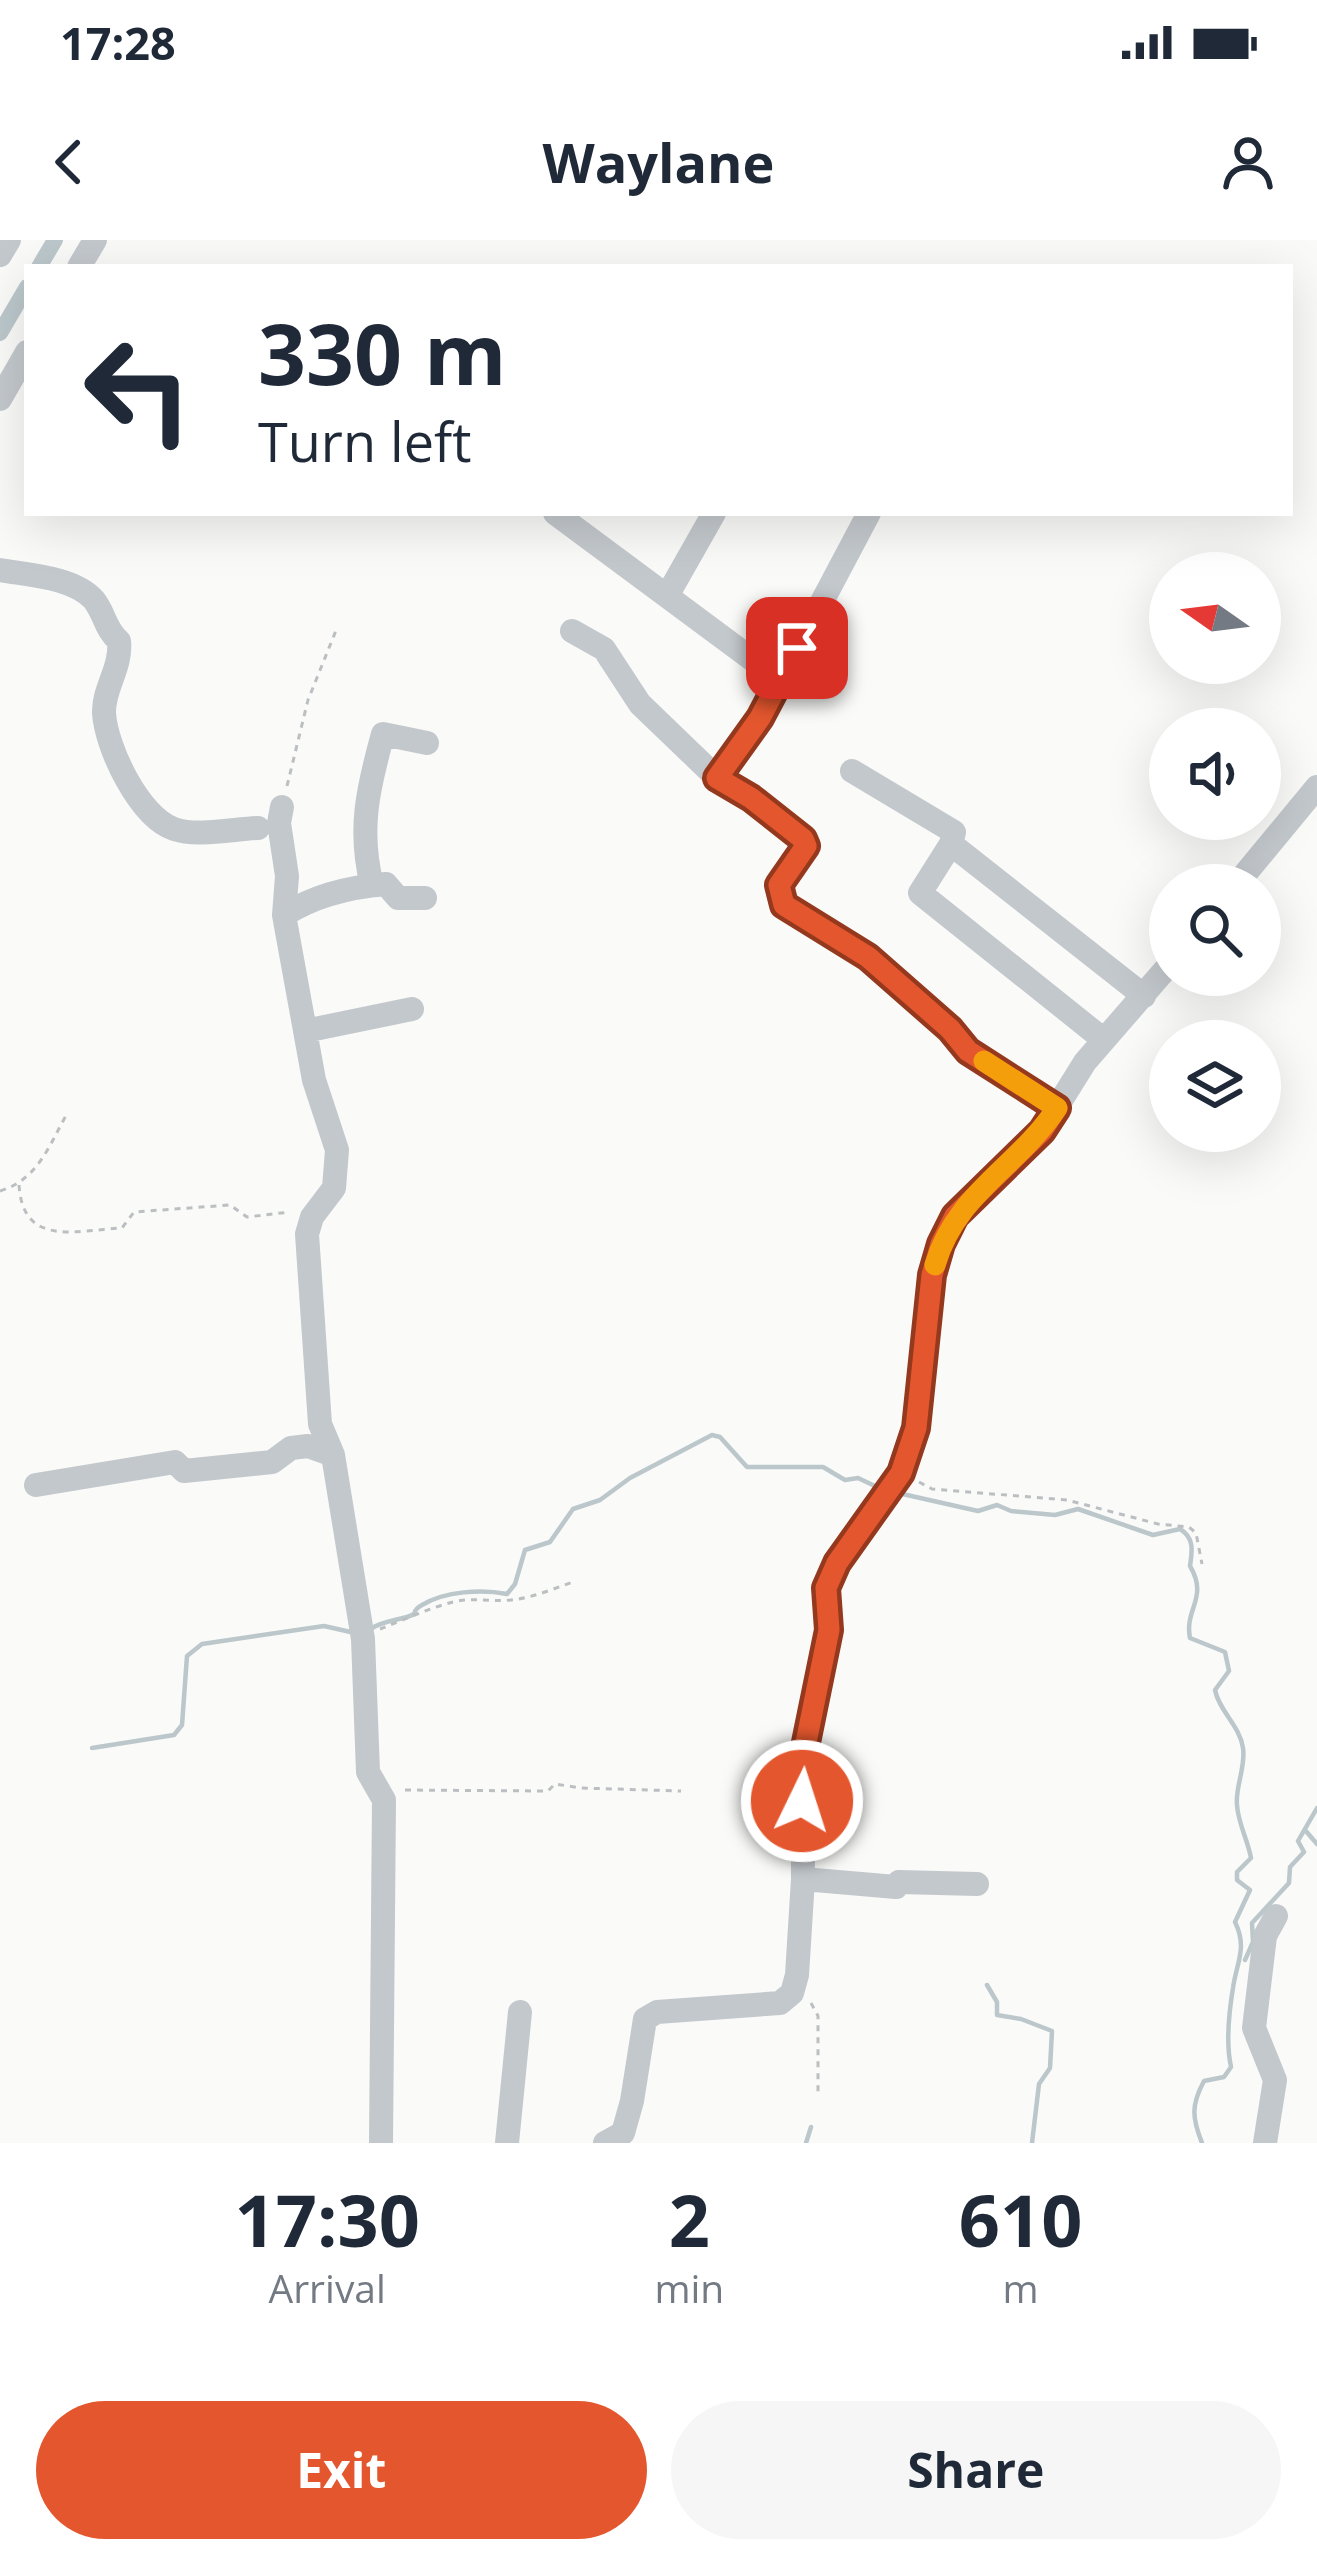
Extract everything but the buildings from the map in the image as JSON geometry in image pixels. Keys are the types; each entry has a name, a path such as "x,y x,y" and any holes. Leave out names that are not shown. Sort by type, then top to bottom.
{"street":[{"path":"0,255 9,240"},
{"path":"0,399 24,357"},
{"path":"559,516 781,680"},
{"path":"667,596 712,516"},
{"path":"717,778 760,718 867,516"},
{"path":"0,570 46,578 90,594 99,608 107,631 119,641 121,656 104,709 112,753 146,808 170,828 182,831 258,828"},
{"path":"572,631 604,650 640,704 717,778 803,839 806,846 779,885 784,905 868,957 950,1029 968,1051 1057,1108"},
{"path":"372,885 363,821 383,734 427,743"},
{"path":"852,771 954,832 920,893 1104,1040"},
{"path":"1254,864 1317,788"},
{"path":"282,807 279,823 287,876 284,915 314,1080 337,1150 334,1188 312,1217 307,1234 320,1424 333,1455 363,1639 368,1772 384,1800 381,2143"},
{"path":"951,844 1144,996"},
{"path":"284,915 311,897 372,885 386,884 398,898 425,898"},
{"path":"618,2140 632,2101 645,2019 657,2012 780,2003 792,1993 803,1879 802,1762 829,1630 826,1588 837,1563 901,1473 916,1428 932,1275 941,1244 955,1216 1042,1131 1085,1061 1149,990"},
{"path":"305,1030 412,1009"},
{"path":"36,1485 176,1462 184,1472 272,1462 291,1448 308,1446 333,1455"},
{"path":"803,1879 896,1887 899,1882 977,1883"},
{"path":"1265,2143 1276,2080 1254,2028 1264,1936 1276,1916"},
{"path":"507,2143 520,2012"}],"path":[{"path":"282,807 308,700 337,628"},
{"path":"0,1191 19,1185 40,1164 68,1112"},
{"path":"19,1185 20,1204 36,1227 51,1232 122,1228 134,1212 230,1205 247,1216 295,1211 304,1219 307,1234"},
{"path":"901,1473 932,1489 1067,1501 1158,1524 1190,1527 1196,1533 1202,1564"},
{"path":"363,1639 454,1602 508,1601 576,1580"},
{"path":"377,1790 548,1791 555,1784 570,1784 681,1791"},
{"path":"797,1975 818,2016 818,2096"}],"waterway":[{"path":"41,264 55,240"},
{"path":"0,333 24,292"},
{"path":"370,1629 452,1594 507,1594 515,1584 525,1550 550,1542 573,1509 600,1500 630,1478 712,1435 720,1437 747,1467 823,1467 845,1480 858,1478 877,1487"},
{"path":"898,1493 978,1511 997,1505 1055,1515 1078,1509 1153,1535 1180,1529 1190,1541 1190,1566 1197,1587 1190,1638 1225,1652 1229,1671 1215,1690 1243,1748 1237,1805 1251,1858 1237,1872 1237,1880 1250,1890 1235,1922 1241,1948 1229,2017 1231,2067 1224,2077 1204,2081 1197,2097 1195,2119 1202,2143"},
{"path":"92,1748 174,1735 182,1725 187,1656 202,1644 324,1626 355,1633"},
{"path":"1245,1960 1253,1942 1252,1923 1289,1883 1290,1867 1304,1852 1298,1841 1317,1808"},
{"path":"1305,1830 1317,1844"},
{"path":"987,1985 997,2002 997,2015 1052,2031 1050,2068 1039,2084 1032,2143"},
{"path":"806,2143 811,2127"}],"slow traffic":[{"path":"935,1265 955,1216 1042,1131 1057,1108 984,1061"}],"route":[{"path":"797,648 760,718 717,778 803,839 806,846 779,885 784,905 868,957 950,1029 968,1051 1057,1108 1042,1131 955,1216 941,1244 932,1275 916,1428 901,1473 837,1563 826,1588 829,1630 802,1762 802,1801"}]}
